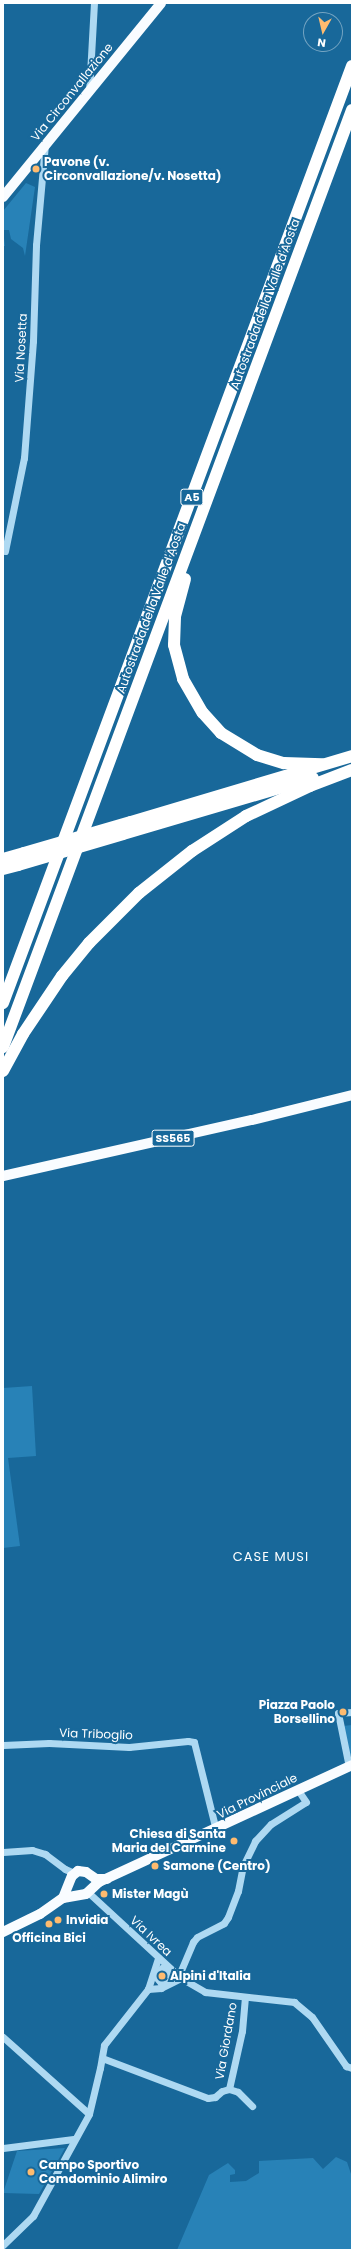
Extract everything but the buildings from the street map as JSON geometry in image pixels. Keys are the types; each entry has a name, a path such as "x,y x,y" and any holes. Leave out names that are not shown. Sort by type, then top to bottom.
{"highway":[{"name":"Autostrada della Valle d'Aosta","path":"3,1003 352,66"},
{"name":"Autostrada della Valle d'Aosta","path":"3,1047 352,110"},
{"path":"202,511 195,553 182,587 173,630 176,656 188,691 211,723 221,733 245,749 284,763 322,764"},
{"path":"3,859 352,756"},
{"path":"3,869 267,790 352,769"},
{"path":"3,1071 26,1028 62,976 89,942 139,893 192,851 246,816 310,786 352,769"},
{"path":"3,981 30,928"}],"main road":[{"name":"Via Circonvallazione","path":"3,197 161,3"},
{"name":"SS565","path":"3,1176 352,1095"},
{"name":"Via Provinciale","path":"3,1932 40,1914 63,1898 87,1892 107,1879 216,1830 351,1766"},
{"path":"92,1877 87,1892 73,1891 70,1876 82,1871 92,1877 107,1879"},
{"name":"Via Provinciale","path":"63,1898 70,1876"}],"street":[{"path":"89,92 94,3"},
{"name":"Via Nosetta","path":"5,551 24,458 33,341 36,245 45,145"},
{"path":"351,1766 338,1713 352,1712"},
{"name":"Via Triboglio","path":"3,1745 49,1743 129,1747 188,1741 194,1742 216,1830"},
{"path":"148,1989 161,1988 180,1977 193,1942 197,1937 224,1923 228,1917 238,1890 243,1866 255,1840 271,1824 306,1802 298,1790"},
{"path":"3,1852 32,1850 45,1854 70,1876"},
{"name":"Via Ivrea","path":"87,1892 180,1977 205,1992 294,2002 312,2017 346,2066 352,2068"},
{"path":"3,2245 33,2216 73,2139 88,2114 104,2045 148,1989 158,1958"},
{"name":"Via Giordano","path":"229,2089 242,2032 245,1996"},
{"path":"3,2037 88,2114"},
{"path":"102,2058 208,2098 215,2097 222,2091 229,2089 238,2092 252,2106"},
{"path":"3,2148 73,2139"}],"shaded area":[{"path":"26,183 35,187 25,256 23,248 11,239 9,230 3,230 3,211"},
{"path":"3,230 5,246 3,246"},
{"path":"32,1386 36,1456 8,1458 20,1546 3,1548 3,1388"},
{"path":"352,1725 352,1755 349,1756 343,1726"},
{"name":"Campo Sportivo Comdominio Alimiro","path":"65,2148 39,2194 3,2193 17,2151"},
{"path":"336,2157 347,2162 352,2177 352,2250 177,2250 209,2175 228,2163 235,2170 235,2174 230,2175 230,2182 246,2181 259,2173 259,2161 313,2158 323,2169"}],"place":[{"name":"Pavone (v. Circonvallazione/v. Nosetta)","path":"36,169"},
{"name":"Piazza Paolo Borsellino","path":"343,1712"},
{"name":"Chiesa di Santa Maria del Carmine","path":"234,1841"},
{"name":"Samone (Centro)","path":"155,1866"},
{"name":"Mister Magù","path":"104,1894"},
{"name":"Invidia","path":"58,1920"},
{"name":"Officina Bici","path":"49,1924"},
{"name":"Alpini d'Italia","path":"162,1976"},
{"name":"Campo Sportivo Comdominio Alimiro","path":"31,2172"}],"district":[{"name":"CASE MUSI","path":"271,1557"}]}
